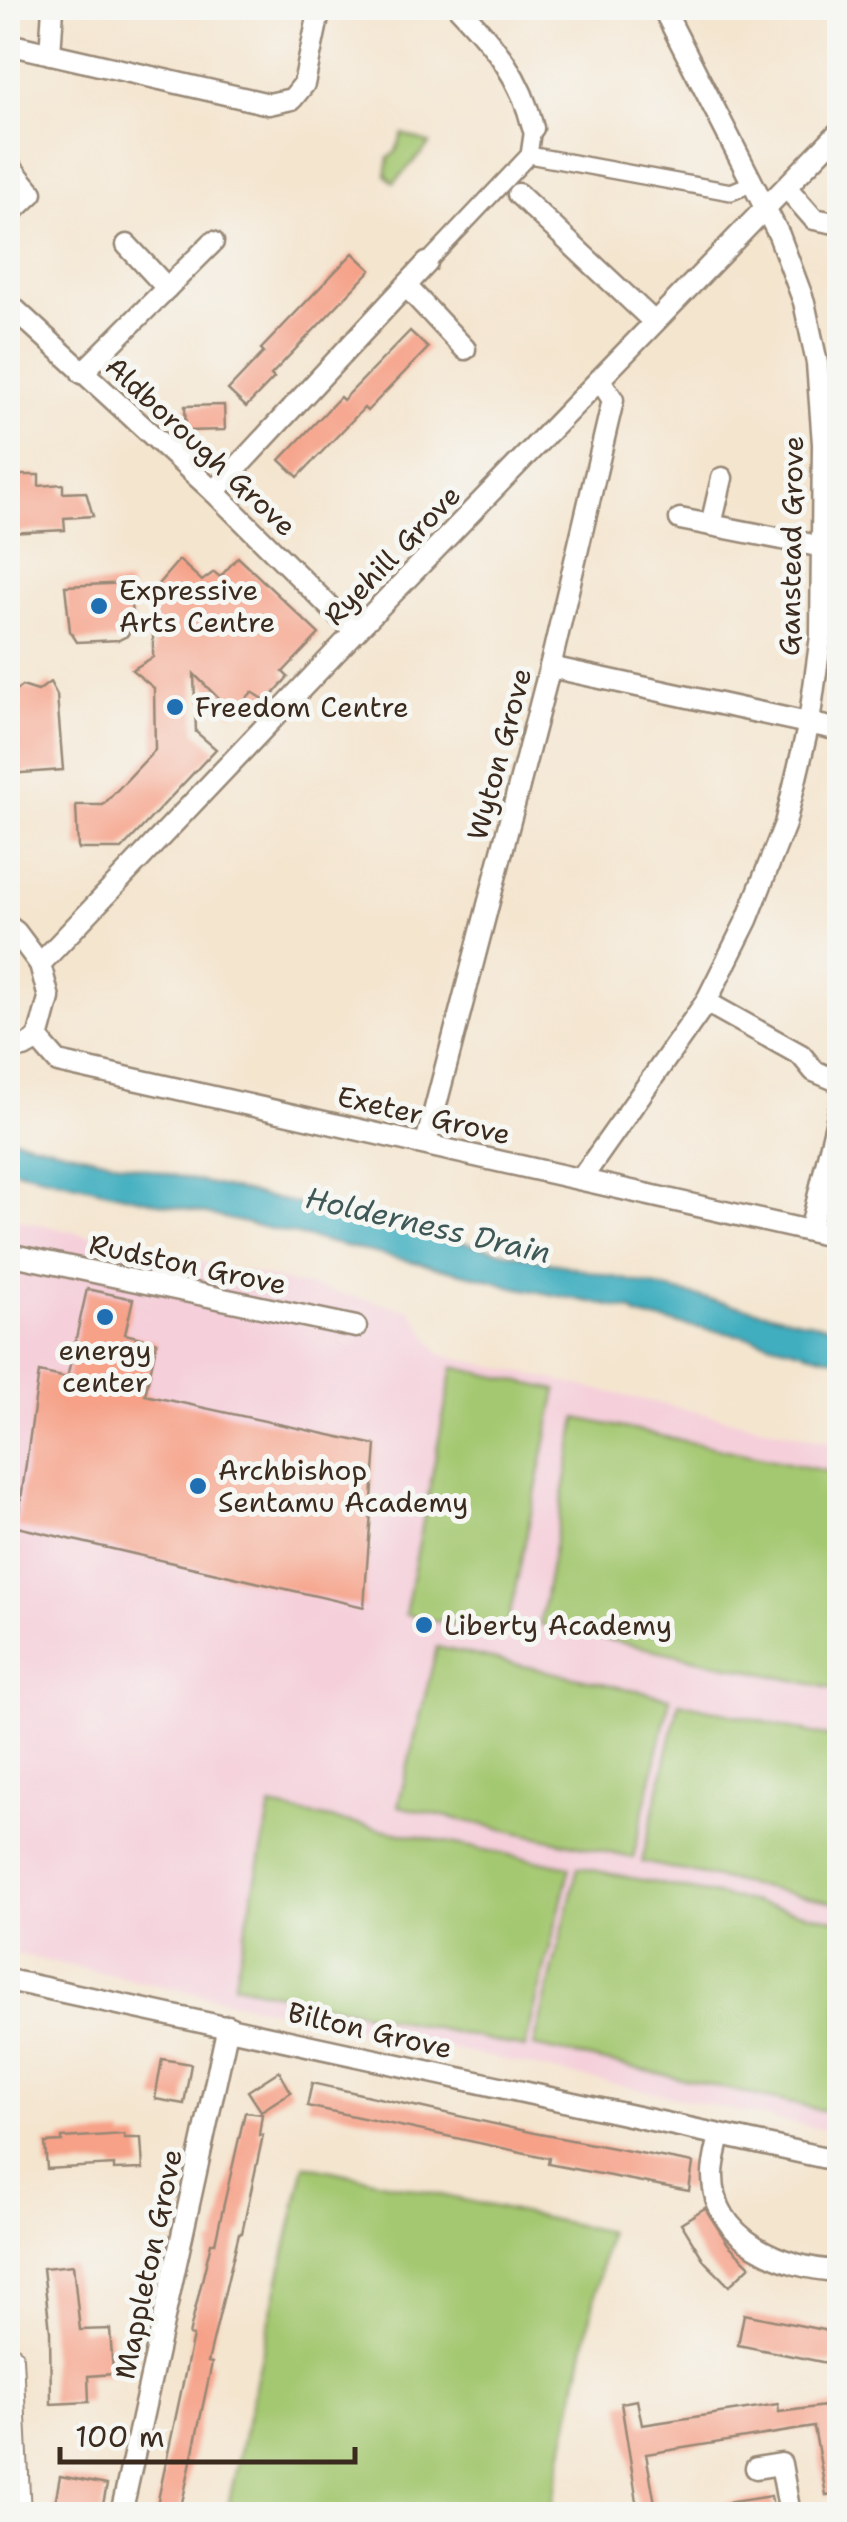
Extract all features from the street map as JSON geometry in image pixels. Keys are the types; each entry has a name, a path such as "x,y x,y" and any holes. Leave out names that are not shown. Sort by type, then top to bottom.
{"street":[{"path":"50,54 53,8"},
{"path":"8,44 270,104 292,99 304,84 320,8"},
{"path":"214,492 529,155 533,128 527,100 498,50 458,8"},
{"name":"Ganstead Grove","path":"581,1179 706,1002 747,920 785,824 808,723 822,636 823,444 816,363 794,270 663,8"},
{"name":"Ryehill Grove","path":"40,964 840,131"},
{"path":"529,155 731,192 753,183"},
{"path":"8,164 32,193 8,216"},
{"path":"786,187 814,219 840,224"},
{"path":"518,194 653,322"},
{"path":"82,373 213,242"},
{"path":"127,245 167,288"},
{"path":"407,287 465,349"},
{"name":"Aldborough Grove","path":"8,303 214,492 355,632"},
{"name":"Wyton Grove","path":"426,1143 550,667 613,400 600,380"},
{"path":"711,526 722,478"},
{"path":"680,519 823,548"},
{"path":"550,667 840,730"},
{"path":"8,926 40,964 49,998 38,1039 24,1048 8,1045"},
{"path":"706,1002 800,1055 814,1071 840,1082"},
{"name":"Exeter Grove","path":"38,1039 58,1062 840,1238"},
{"path":"810,1231 840,1106"},
{"name":"Rudston Grove","path":"8,1254 356,1327"},
{"name":"Bilton Grove","path":"8,1980 840,2161"},
{"name":"Mappleton Grove","path":"121,2514 228,2026"},
{"path":"720,2136 712,2176 717,2201 740,2236 754,2248 776,2257 840,2272"},
{"path":"8,2358 16,2514"},
{"path":"756,2468 781,2464 790,2514"}],"shaded area":[{"name":"Liberty Academy","path":"8,1217 411,1310 440,1354 839,1444 839,2133 15,1954 8,1806"}],"green space":[{"path":"403,134 430,144 394,183 386,175 389,158"},
{"path":"453,1367 557,1390 505,1637 405,1614"},
{"path":"577,1418 839,1474 839,1690 540,1625"},
{"path":"437,1647 670,1698 633,1858 398,1806"},
{"path":"679,1702 839,1739 839,1904 642,1862"},
{"path":"271,1807 570,1867 525,2048 234,1984"},
{"path":"578,1867 839,1920 839,2114 534,2046"},
{"path":"305,2165 608,2232 550,2514 226,2514"}],"water":[{"path":"8,1137 839,1329 839,1360 8,1168"}],"building":[{"path":"353,253 371,270 271,375 274,378 246,407 228,390 264,352 261,349"},
{"path":"410,331 428,348 298,477 280,460"},
{"path":"224,405 225,430 186,431 185,406"},
{"path":"12,475 39,475 39,486 63,484 63,493 86,492 93,516 64,518 65,530 8,533 8,487 14,486"},
{"name":"Freedom Centre","path":"238,557 319,634 283,672 288,677 267,701 252,692 233,713 194,674 196,732 216,749 122,849 78,849 76,805 103,805 155,750 154,688 132,670 153,657 153,590 179,560 202,581 214,572 220,577"},
{"name":"Expressive Arts Centre","path":"129,583 133,626 127,636 119,640 77,642 70,631 65,586"},
{"path":"50,682 57,695 63,770 8,774 8,696 22,686 38,691"},
{"name":"Archbishop Sentamu Academy","path":"87,1289 133,1299 125,1334 157,1342 145,1395 376,1445 364,1607 17,1527 39,1372 67,1378"},
{"path":"162,2059 191,2064 184,2104 155,2099"},
{"path":"279,2071 291,2092 261,2111 248,2091"},
{"path":"312,2083 534,2133 693,2163 689,2191 548,2164 549,2158 307,2106"},
{"path":"245,2112 262,2114 259,2135 263,2135 208,2362 212,2363 184,2494 179,2514 155,2514 193,2336 189,2335"},
{"path":"124,2134 124,2138 141,2138 143,2169 114,2170 114,2165 47,2169 45,2143 62,2142 62,2138"},
{"path":"705,2208 728,2244 750,2266 729,2286 705,2262 681,2223"},
{"path":"73,2265 80,2330 110,2329 113,2374 88,2376 89,2402 51,2404 50,2331 43,2268"},
{"path":"744,2314 838,2333 832,2364 738,2345"},
{"path":"637,2400 642,2425 778,2404 779,2412 840,2404 840,2421 832,2422 840,2466 840,2493 826,2495 814,2427 646,2454 657,2514 639,2514 621,2403"},
{"path":"60,2476 107,2485 101,2514 53,2514"},
{"path":"771,2496 774,2514 714,2514 713,2505"}],"place":[{"name":"Expressive Arts Centre","path":"99,606"},
{"name":"Freedom Centre","path":"175,707"},
{"name":"energy center","path":"105,1317"},
{"name":"Archbishop Sentamu Academy","path":"198,1486"},
{"name":"Liberty Academy","path":"424,1625"}],"water label":[{"name":"Holderness Drain","path":"428,1225"}]}
